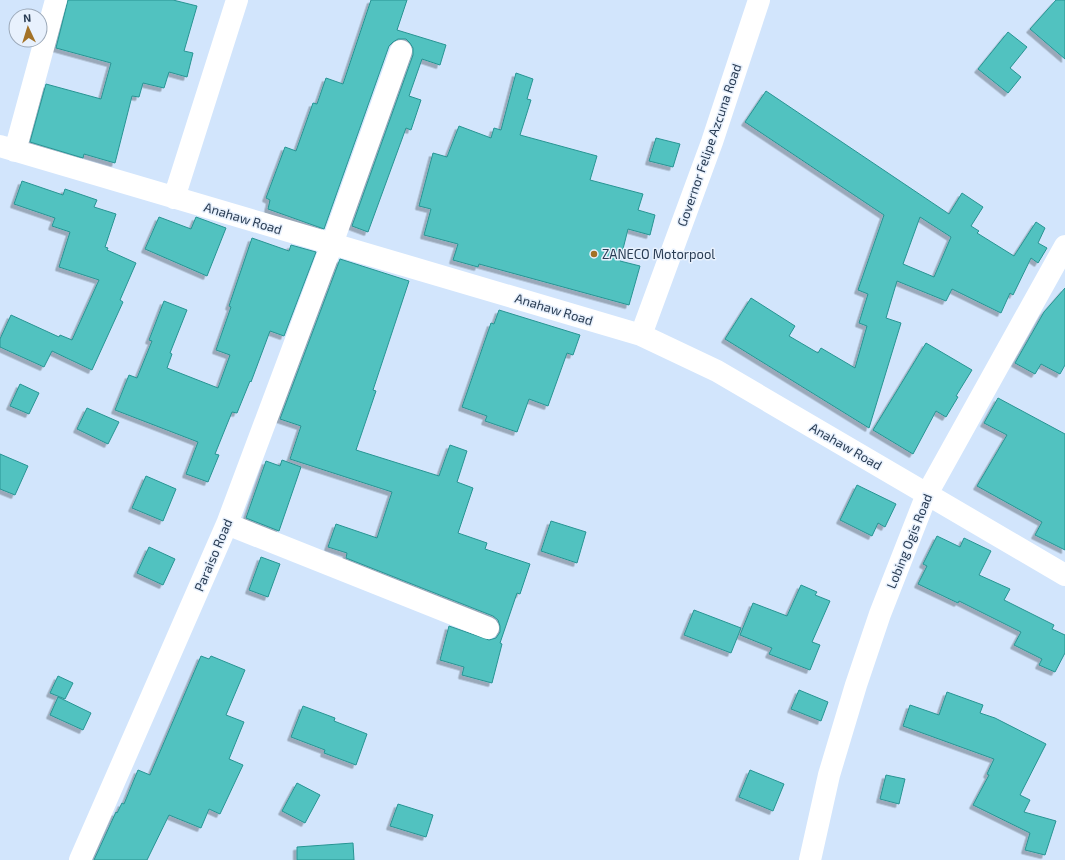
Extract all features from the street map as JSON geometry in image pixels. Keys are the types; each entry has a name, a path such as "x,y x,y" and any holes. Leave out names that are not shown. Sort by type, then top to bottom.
{"street":[{"path":"8,148 56,0"},
{"path":"174,198 237,0"},
{"name":"Governor Felipe Azcuna Road","path":"641,335 712,142 759,0"},
{"name":"Paraiso Road","path":"80,860 227,524 332,244 401,51"},
{"name":"Anahaw Road","path":"8,148 174,198 456,279 641,335 717,371 1065,574"},
{"name":"Lobing Ogis Road","path":"810,860 829,775 856,685 880,614 927,494 1065,246"},
{"path":"227,524 488,628"}],"building":[{"path":"68,0 173,0 197,6 184,51 193,53 187,77 169,72 164,88 143,83 139,97 132,96 115,163 84,154 83,158 30,142 46,84 101,99 111,63 56,48"},
{"path":"371,0 407,0 397,30 446,45 440,65 422,59 409,96 421,100 411,130 406,128 368,232 352,226 413,55 413,48 406,39 398,39 389,46 324,229 268,209 270,200 266,198 285,147 296,151 313,103 317,104 326,78 343,84"},
{"path":"1056,0 1065,0 1065,59 1030,29"},
{"path":"1008,32 1027,47 1010,68 1021,77 1008,93 978,69"},
{"path":"516,73 533,79 527,99 531,100 520,135 597,156 590,180 643,194 638,210 655,215 650,235 628,229 620,261 640,266 629,305 479,264 478,267 453,260 458,244 424,235 431,209 419,206 433,153 447,157 459,126 491,138 494,128 501,130"},
{"path":"766,91 949,214 962,193 983,207 971,226 979,231 977,233 1014,256 1036,222 1045,228 1038,243 1047,248 1038,263 1031,258 1013,295 1010,293 1001,313 952,289 946,301 897,281 886,318 901,323 869,428 725,339 751,298 795,326 789,336 818,353 821,348 855,368 867,326 859,323 868,294 858,290 884,215 745,122","holes":["920,217 951,237 934,277 903,264"]},
{"path":"656,138 680,144 673,167 649,161"},
{"path":"22,181 63,195 65,189 97,200 94,207 116,214 105,247 108,248 107,250 136,263 120,300 123,302 92,370 52,351 44,367 0,347 0,339 11,315 59,337 60,335 72,340 99,280 59,267 70,232 52,226 55,218 14,204"},
{"path":"159,217 191,229 196,217 226,228 207,276 145,249"},
{"path":"252,238 289,251 291,245 316,252 284,336 270,331 251,382 250,381 237,413 232,412 215,454 219,455 208,482 186,474 198,442 115,410 129,375 137,378 152,341 149,340 164,301 187,310 170,353 172,354 167,368 218,388 230,355 216,350"},
{"path":"340,259 409,281 373,390 376,391 356,450 439,476 450,445 467,451 457,482 473,488 458,533 487,543 485,549 530,564 520,594 517,593 500,643 502,644 492,683 462,675 464,667 440,660 449,626 489,640 496,638 500,632 498,620 493,616 346,558 347,553 328,547 336,524 377,538 392,492 290,459 301,426 280,419"},
{"path":"1065,288 1065,365 1060,374 1041,364 1035,374 1015,363 1044,312"},
{"path":"499,310 580,335 573,355 567,353 548,406 529,399 517,432 485,421 487,416 462,407 491,323 494,324"},
{"path":"926,343 972,370 956,396 958,397 946,417 936,411 913,454 873,430"},
{"path":"20,384 39,393 29,414 10,406"},
{"path":"998,398 1065,434 1065,550 1035,535 1042,522 977,486 1007,435 984,423"},
{"path":"87,408 119,422 108,444 77,429"},
{"path":"0,454 28,466 15,495 0,489"},
{"path":"282,460 301,467 279,531 246,518 266,461 280,466"},
{"path":"146,476 176,489 163,521 132,508"},
{"path":"857,485 896,504 885,527 878,523 872,536 840,520"},
{"path":"551,521 586,532 577,563 541,551"},
{"path":"937,536 960,547 964,538 991,551 979,575 1010,589 1004,600 1054,625 1052,629 1065,635 1065,653 1055,672 1039,665 1042,659 1014,645 1021,632 959,601 958,603 918,584 927,566 923,564"},
{"path":"149,547 175,559 163,585 137,573"},
{"path":"261,557 280,564 268,597 249,590"},
{"path":"801,585 817,592 815,595 830,601 812,642 820,645 810,670 769,654 772,648 740,635 753,603 787,616"},
{"path":"694,610 741,628 731,653 684,635"},
{"path":"201,656 209,659 211,656 245,670 226,715 244,722 229,759 243,765 220,814 209,809 201,828 169,815 147,860 94,860 116,812 117,813 122,803 124,804 138,770 150,775"},
{"path":"58,676 73,683 65,699 50,693"},
{"path":"799,690 828,702 821,721 791,709"},
{"path":"947,692 983,705 980,713 995,718 1046,744 1020,795 1030,800 1024,812 1056,821 1045,855 1025,850 1030,833 973,805 989,775 987,774 994,759 903,726 910,705 939,715"},
{"path":"58,697 91,713 83,730 50,715"},
{"path":"303,706 335,718 334,721 367,734 356,765 324,753 325,750 291,737"},
{"path":"750,770 784,784 773,811 739,797"},
{"path":"886,775 905,779 899,804 880,799"},
{"path":"297,783 320,795 305,823 282,811"},
{"path":"398,804 433,815 426,837 390,826"},
{"path":"353,843 354,860 297,860 297,847"}],"place":[{"name":"ZANECO Motorpool","path":"594,254"}]}
